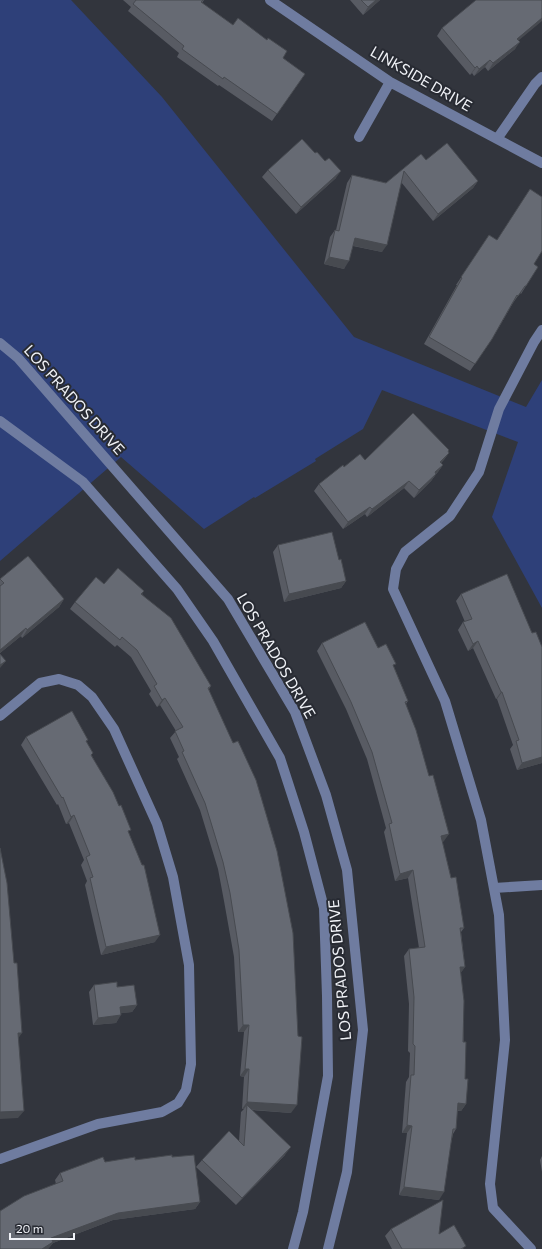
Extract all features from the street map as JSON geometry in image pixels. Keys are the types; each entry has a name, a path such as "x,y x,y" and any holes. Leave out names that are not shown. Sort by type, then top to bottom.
{"street":[{"name":"LINKSIDE DRIVE","path":"270,0 390,82 542,163"},
{"path":"496,139 534,84 542,77"},
{"path":"359,137 390,82"},
{"path":"530,1249 493,1208 490,1184 505,1040 499,915 481,820 445,701 393,589 396,569 405,552 450,516 479,472 499,409 534,342 542,330"},
{"name":"LOS PRADOS DRIVE","path":"0,343 23,364 228,599 295,712 326,795 347,870 363,1030 347,1172 328,1249"},
{"name":"LOS PRADOS DRIVE","path":"0,421 83,482 177,589 213,641 280,758 304,832 324,908 327,996 328,1076 303,1212 293,1249"},
{"path":"0,716 40,683 59,679 78,685 92,697 114,729 157,824 173,877 189,965 191,1056 186,1090 178,1103 162,1112 98,1124 0,1159"},
{"path":"494,888 542,885"}],"shaded area":[{"path":"0,0 71,0 162,97 354,337 526,407 542,380 542,608 492,517 518,442 382,390 363,429 315,459 316,461 255,498 254,497 204,529 121,457 0,561"}],"building":[{"path":"136,0 203,0 201,2 233,25 238,18 267,40 268,38 287,51 283,58 305,74 277,114 224,77 223,79 182,49 184,46 133,4"},
{"path":"361,0 376,0 368,7"},
{"path":"476,0 542,0 542,18 517,39 520,42 493,63 490,60 479,69 477,66 475,68 442,28"},
{"path":"302,139 315,153 317,152 325,161 329,158 341,171 301,207 268,170"},
{"path":"447,143 478,181 438,214 404,171 387,245 355,238 349,261 329,257 335,230 339,231 352,175 386,183 421,154 426,160"},
{"path":"530,189 542,197 542,251 534,264 538,267 526,286 518,296 517,295 492,339 475,364 429,337 462,278 461,277 489,235 497,240"},
{"path":"413,413 449,450 449,453 440,462 443,465 419,490 409,481 372,509 370,507 348,522 319,484 360,454 365,460"},
{"path":"332,532 339,560 341,559 346,581 289,594 278,545"},
{"path":"28,556 64,599 0,650 0,586 4,583 0,579"},
{"path":"118,568 144,591 141,594 171,618 211,686 208,688 233,743 238,741 256,780 277,851 293,933 298,1036 302,1037 297,1105 247,1102 249,1069 245,1069 249,1025 243,1025 239,950 230,893 223,862 205,803 182,752 184,751 175,731 183,727 165,698 162,700 154,686 157,684 137,650 122,637 120,640 75,602 96,577 104,584"},
{"path":"507,574 532,633 536,632 542,647 542,757 522,763 516,741 519,740 502,692 478,641 473,644 463,622 472,619 461,594"},
{"path":"365,622 378,648 386,644 396,664 393,665 408,701 405,702 416,730 429,776 433,775 449,834 441,836 451,878 456,877 464,928 460,928 465,967 460,967 464,1001 463,1042 466,1042 465,1079 468,1079 466,1104 458,1103 456,1129 453,1129 444,1192 404,1187 412,1126 407,1125 411,1075 414,1075 415,1046 413,1044 414,997 409,949 425,947 413,870 400,874 389,824 392,823 372,752 351,702 322,643"},
{"path":"0,654 6,661 0,665"},
{"path":"72,711 88,740 86,741 93,753 91,755 113,792 119,806 121,805 131,830 128,831 142,865 144,865 160,935 106,947 90,878 93,877 86,857 90,855 74,815 71,817 63,797 62,798 26,737"},
{"path":"0,848 7,883 14,963 17,963 22,1033 18,1033 24,1111 0,1112"},
{"path":"117,982 117,987 134,985 137,1005 120,1007 121,1015 98,1018 94,985"},
{"path":"247,1105 291,1147 242,1198 202,1160 229,1131 244,1146"},
{"path":"172,1155 172,1157 194,1155 200,1202 118,1213 51,1238 53,1242 42,1249 0,1249 0,1211 24,1196 63,1181 60,1173 103,1157 105,1162 135,1157 135,1160"},
{"path":"443,1200 439,1234 454,1225 466,1246 461,1249 402,1249 391,1229"}]}
